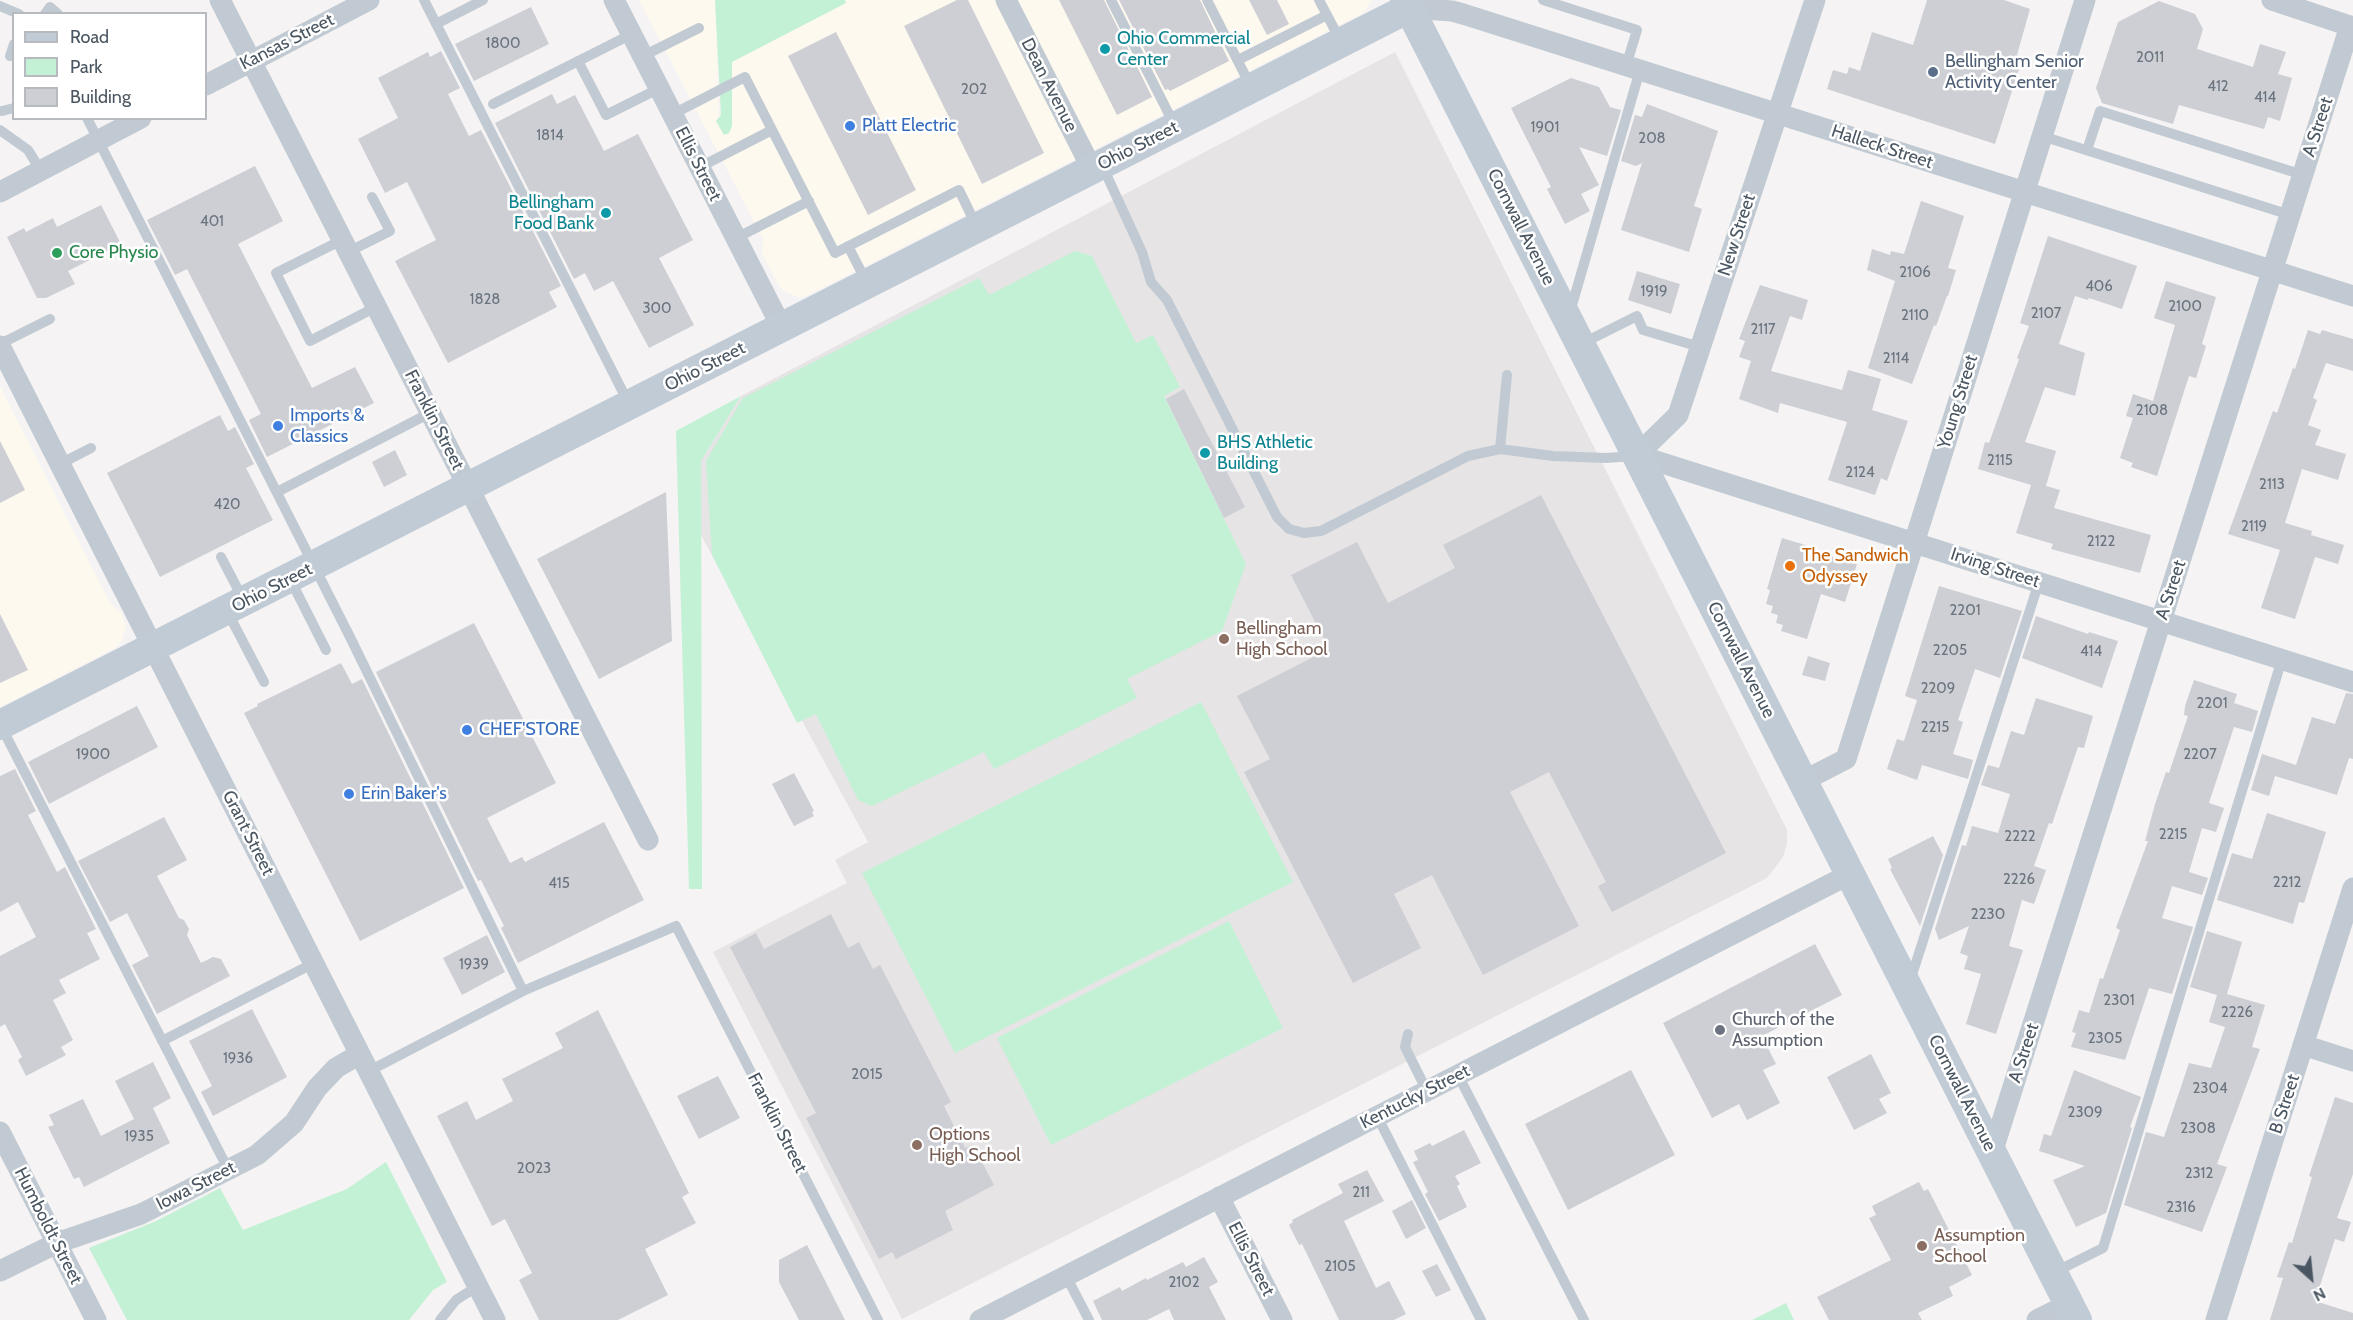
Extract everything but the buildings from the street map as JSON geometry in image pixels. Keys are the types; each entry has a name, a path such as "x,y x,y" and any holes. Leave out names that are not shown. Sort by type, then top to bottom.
{"street":[{"name":"Franklin Street","path":"220,0 648,840"},
{"name":"Kansas Street","path":"207,84 340,10 369,0"},
{"name":"Ellis Street","path":"614,0 782,327"},
{"name":"Dean Avenue","path":"1006,0 1097,167"},
{"name":"New Street","path":"1637,456 1678,415 1815,0"},
{"name":"Young Street","path":"1803,781 1846,759 2085,0"},
{"path":"2272,0 2351,27"},
{"name":"Ohio Street","path":"0,725 1176,127 1341,42 1407,4"},
{"name":"Halleck Street","path":"1407,4 1452,11 2353,296"},
{"name":"Cornwall Avenue","path":"1407,4 2073,1312"},
{"name":"A Street","path":"1992,1153 2351,27"},
{"path":"0,192 137,120"},
{"name":"Grant Street","path":"0,345 7,376 60,464 495,1320"},
{"name":"Irving Street","path":"1637,456 2353,682"},
{"name":"Kentucky Street","path":"980,1320 1850,874"},
{"name":"B Street","path":"2216,1320 2353,888"},
{"path":"2303,1045 2353,1061"},
{"name":"Iowa Street","path":"0,1271 57,1243 141,1214 257,1155 294,1123 316,1088 336,1068 364,1063"},
{"name":"Humboldt Street","path":"3,1145 96,1320"},
{"name":"Ellis Street","path":"1220,1197 1282,1320"},
{"path":"2037,1320 2073,1312"}],"lane":[{"path":"424,0 629,405"},
{"path":"436,24 483,0"},
{"path":"1112,0 1176,127"},
{"path":"1207,0 1252,88"},
{"path":"1319,0 1341,42"},
{"path":"1548,1 1637,30 1633,68 1574,332 1637,316 1643,330 1700,347"},
{"path":"0,6 14,12"},
{"path":"1238,60 1327,15"},
{"path":"643,56 699,28"},
{"path":"493,104 632,34"},
{"path":"10,56 12,50"},
{"path":"578,61 606,115 660,88"},
{"path":"673,114 745,77 835,252 958,190 978,228"},
{"path":"2087,150 2100,111 2302,175"},
{"path":"88,120 277,492 326,650"},
{"path":"0,130 28,150 40,171"},
{"path":"700,167 772,130"},
{"path":"2042,135 2290,215"},
{"path":"1097,167 1142,252 1152,282 1167,300 1277,517 1289,529 1304,533 1321,531 1468,456 1500,449 1553,456 1606,458 1637,456"},
{"path":"372,196 390,231 276,273 310,341 376,308"},
{"path":"736,238 809,201"},
{"path":"848,246 867,284"},
{"path":"0,345 50,319"},
{"path":"1500,449 1507,375"},
{"path":"277,492 430,413"},
{"path":"60,464 91,448"},
{"path":"221,557 235,606 264,682"},
{"path":"302,572 523,991 364,1063"},
{"path":"1908,987 2039,582"},
{"path":"2054,1273 2103,1248 2282,659"},
{"path":"0,725 228,1169"},
{"name":"Franklin Street","path":"523,991 676,926 878,1320"},
{"path":"162,1041 314,963"},
{"path":"1408,1034 1405,1047 1427,1091"},
{"path":"1458,1075 1584,1320"},
{"path":"1377,1116 1481,1320"},
{"path":"1066,1275 1089,1320"},
{"path":"440,1320 456,1300 478,1286"}],"shaded area":[{"path":"639,0 715,0 719,118 732,126 732,62 846,3 845,0 1372,0 1363,13 806,296 798,297 783,291 778,284 762,253 763,239"},
{"name":"Bellingham High School","path":"1395,52 1787,830 1787,844 1783,857 1767,878 902,1319 713,952 847,883 835,860 868,842 701,535 701,461 741,396"},
{"path":"0,386 110,603 121,612 126,626 121,642 115,648 0,707"}],"green space":[{"path":"715,0 845,0 846,3 732,62 732,126 729,133 724,135 716,121 721,115"},
{"path":"1075,251 1092,256 1136,343 1153,335 1180,387 1164,396 1246,564 1222,631 1127,679 1137,698 994,769 984,752 872,806 858,800 816,714 797,723 712,555 706,461 743,398 979,278 989,295"},
{"path":"741,396 701,461 702,889 689,889 676,431"},
{"path":"1201,702 1293,882 955,1053 862,873"},
{"path":"1229,921 1283,1028 1051,1145 997,1038"},
{"path":"386,1162 447,1282 433,1290 409,1320 127,1320 89,1248 156,1221 220,1188 243,1230 347,1189"},
{"path":"1786,1303 1794,1320 1752,1320"}],"place":[{"name":"Ohio Commercial Center","path":"1105,49"},
{"name":"Bellingham Senior Activity Center","path":"1933,72"},
{"name":"Platt Electric","path":"850,126"},
{"name":"Bellingham Food Bank","path":"606,213"},
{"name":"Core Physio","path":"57,253"},
{"name":"Imports & Classics","path":"278,426"},
{"name":"BHS Athletic Building","path":"1205,453"},
{"name":"The Sandwich Odyssey","path":"1790,566"},
{"name":"Bellingham High School","path":"1224,639"},
{"name":"CHEF'STORE","path":"467,730"},
{"name":"Erin Baker's","path":"349,794"},
{"name":"Church of the Assumption","path":"1720,1030"},
{"name":"Options High School","path":"917,1145"},
{"name":"Assumption School","path":"1922,1246"}]}
